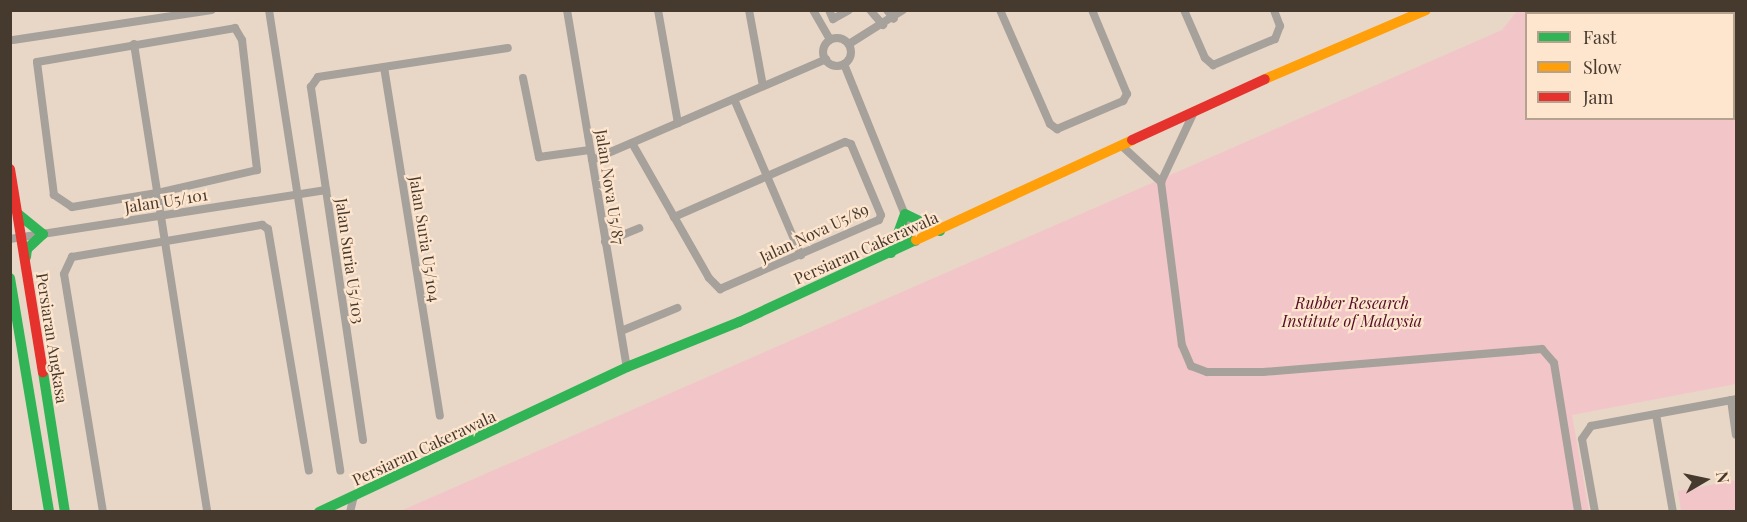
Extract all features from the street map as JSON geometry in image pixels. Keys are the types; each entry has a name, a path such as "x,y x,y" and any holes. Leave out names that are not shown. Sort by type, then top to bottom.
{"street":[{"path":"14,40 212,10"},
{"path":"269,10 340,471"},
{"name":"Jalan Nova U5/87","path":"567,10 627,367"},
{"path":"658,10 678,123"},
{"path":"749,10 763,86"},
{"path":"813,10 830,40"},
{"path":"829,10 834,19 849,10"},
{"path":"870,10 883,26"},
{"path":"887,10 894,19"},
{"path":"849,44 883,26 903,10"},
{"path":"1000,10 1050,124 1057,129 1123,101 1127,94 1092,10"},
{"path":"1184,10 1205,58 1213,65 1275,39 1280,26 1274,10"},
{"name":"Persiaran Cakerawala","path":"327,510 627,367 916,242 1193,114 1426,10"},
{"path":"238,30 257,170 157,193 72,207 54,195 36,70 37,62 46,57 134,44 238,30"},
{"path":"842,38 849,44 850,57 844,64 836,66 826,59 823,51 830,40 842,38"},
{"path":"134,44 207,512"},
{"path":"384,67 507,48"},
{"path":"592,160 826,59"},
{"path":"844,64 916,242"},
{"name":"Jalan Suria U5/103","path":"363,440 311,87 318,77 384,67"},
{"name":"Jalan Suria U5/104","path":"384,67 440,416"},
{"path":"523,78 539,157 590,150"},
{"path":"734,99 801,255"},
{"path":"1193,114 1161,182 1182,345 1191,366 1207,372 1263,372 1542,349 1554,363 1578,512"},
{"name":"Jalan Nova U5/89","path":"633,143 674,217 709,278 720,289 879,220 880,211 849,142 674,217"},
{"path":"1123,147 1161,182"},
{"name":"Persiaran Angkasa","path":"10,169 18,214 16,239 25,266 65,512"},
{"name":"Jalan U5/101","path":"16,239 326,190"},
{"path":"18,214 43,234 27,249 25,266"},
{"path":"905,214 940,231"},
{"path":"890,253 905,214"},
{"path":"103,512 64,267 72,257 262,225 272,236 309,471"},
{"path":"605,242 639,228"},
{"name":"Persiaran Angkasa","path":"10,278 49,512"},
{"path":"621,331 676,308"},
{"path":"1594,512 1584,431 1591,426 1734,400 1737,435"},
{"path":"1656,414 1673,512"},
{"path":"351,512 354,496"}],"green space":[{"name":"Rubber Research Institute of Malaysia","path":"1517,11 1736,11 1736,384 1572,415 1589,511 398,512 1502,30"},
{"path":"1736,480 1736,511 1681,511 1678,491"}],"traffic: fast":[{"path":"18,214 43,234 27,249 26,257"},
{"path":"891,253 905,214 940,231"},
{"path":"319,512 627,367 739,322 916,240"},
{"path":"10,278 49,512"},
{"path":"43,372 65,512"}],"traffic: slow":[{"path":"1265,79 1426,10"},
{"path":"916,240 1132,140"}],"traffic: jam":[{"path":"1132,140 1265,79"},
{"path":"10,169 43,372"}]}
